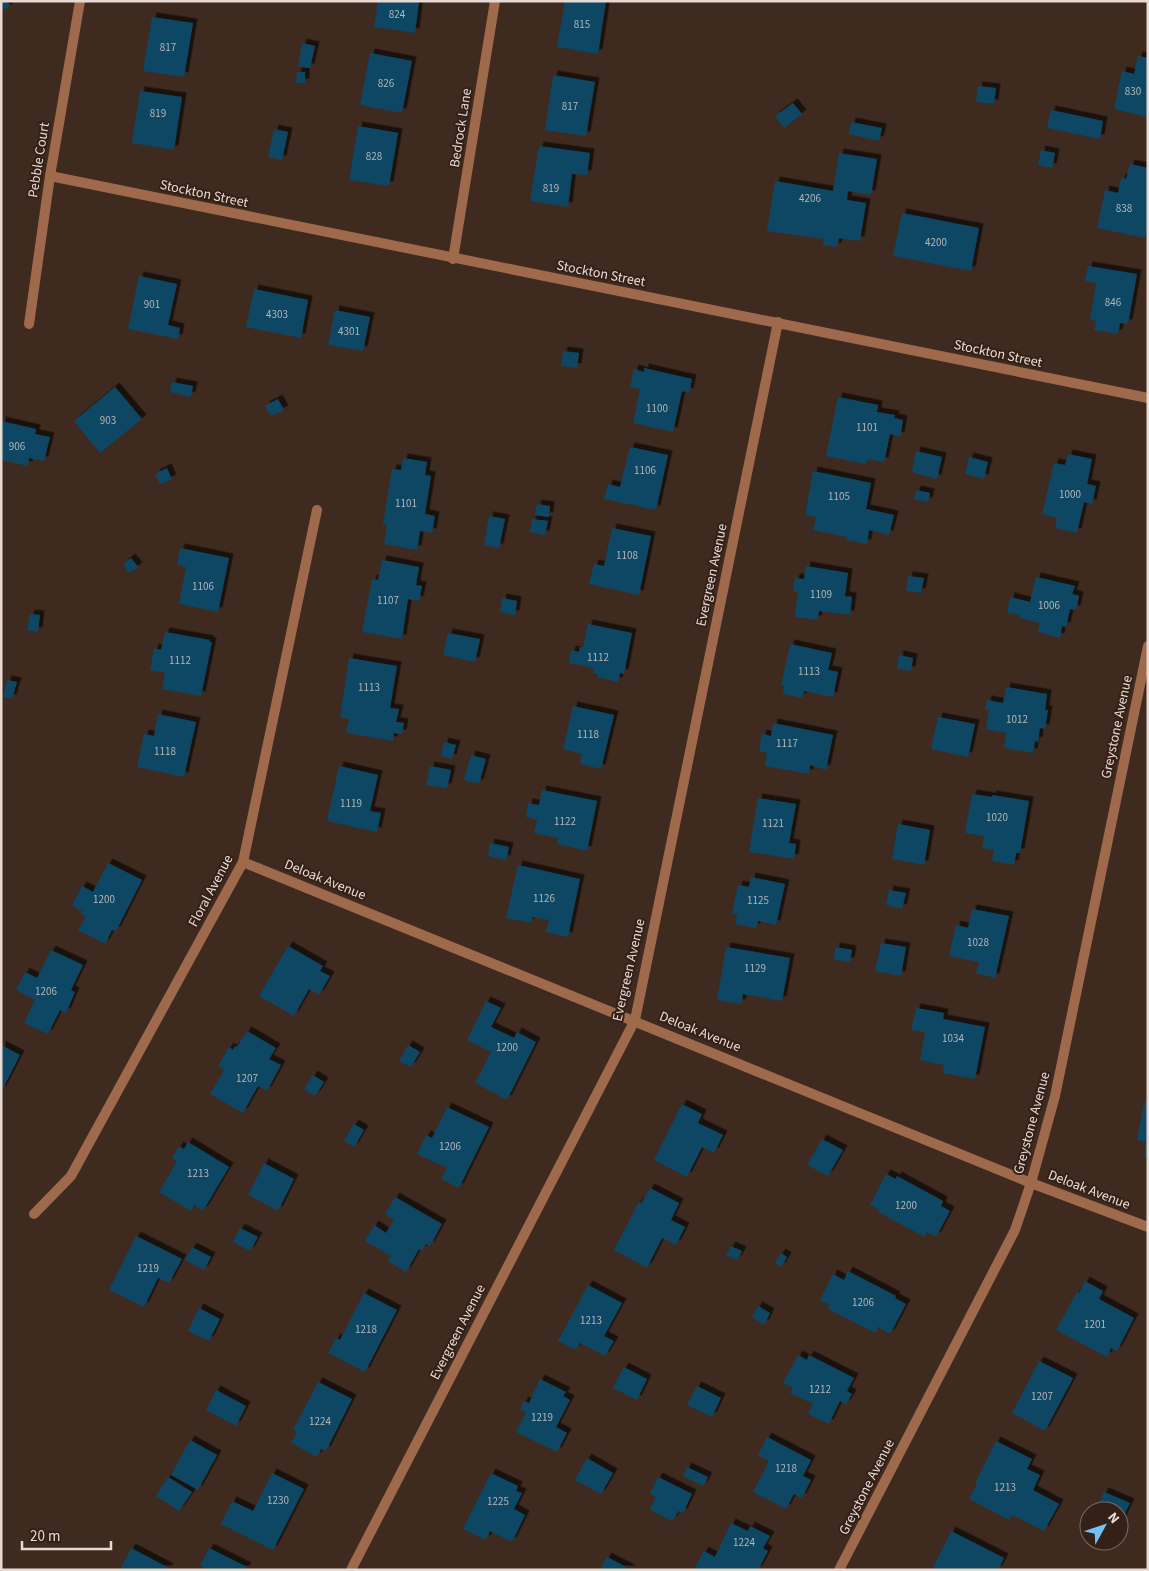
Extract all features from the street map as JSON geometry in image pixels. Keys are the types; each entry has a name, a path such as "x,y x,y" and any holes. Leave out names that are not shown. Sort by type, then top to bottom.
{"street":[{"name":"Pebble Court","path":"29,324 50,176 80,1"},
{"name":"Bedrock Lane","path":"453,259 495,1"},
{"name":"Stockton Street","path":"50,176 1148,398"},
{"name":"Evergreen Avenue","path":"351,1570 635,1020 778,322"},
{"name":"Floral Avenue","path":"34,1214 71,1176 243,862 317,510"},
{"name":"Greystone Avenue","path":"840,1570 1015,1230 1031,1183 1055,1096 1148,646"},
{"name":"Deloak Avenue","path":"243,862 635,1020 1031,1183 1148,1227"}],"building":[{"path":"1,1 9,1 8,9 1,8"},
{"path":"378,1 419,1 415,33 374,27"},
{"path":"565,1 606,1 598,54 557,47"},
{"path":"152,17 193,23 184,77 143,71"},
{"path":"302,43 315,46 310,68 298,66"},
{"path":"370,53 412,61 402,113 360,105"},
{"path":"1138,56 1148,58 1148,117 1114,109 1122,71 1134,74"},
{"path":"297,72 305,72 305,83 296,83"},
{"path":"553,75 595,82 586,136 545,130"},
{"path":"978,86 996,88 994,104 976,102"},
{"path":"140,91 182,97 174,150 132,143"},
{"path":"793,103 802,114 784,128 775,116"},
{"path":"1051,110 1103,121 1100,139 1047,128"},
{"path":"851,122 882,128 879,141 849,134"},
{"path":"358,126 398,133 389,186 349,180"},
{"path":"274,129 288,132 282,160 268,157"},
{"path":"539,146 590,153 587,175 572,174 568,207 530,201"},
{"path":"1041,150 1055,153 1052,168 1038,165"},
{"path":"839,153 877,159 871,195 848,191 847,200 866,203 860,241 839,238 837,247 823,245 824,239 767,231 775,181 833,191"},
{"path":"1130,164 1148,168 1148,223 1145,238 1097,228 1105,190 1118,193 1121,178 1126,179"},
{"path":"902,213 979,228 971,271 893,256"},
{"path":"1088,266 1137,274 1128,324 1120,323 1118,334 1094,330 1096,321 1090,320 1096,283 1085,281"},
{"path":"139,276 177,284 168,325 180,328 178,339 128,329"},
{"path":"254,289 308,300 301,338 246,327"},
{"path":"335,310 370,317 363,351 328,345"},
{"path":"563,351 579,353 577,368 561,366"},
{"path":"644,368 692,379 689,393 682,391 673,432 633,423 640,389 630,387 634,369 644,372"},
{"path":"172,382 193,386 191,397 170,392"},
{"path":"115,387 142,419 100,453 74,421"},
{"path":"838,397 878,405 877,412 895,415 894,418 903,420 900,437 890,434 884,462 867,459 866,464 826,456"},
{"path":"278,399 284,410 271,416 265,406"},
{"path":"1,421 36,429 35,434 50,437 44,461 29,458 28,466 1,460"},
{"path":"630,447 668,455 656,510 604,499 608,484 620,487"},
{"path":"916,451 942,457 937,479 912,472"},
{"path":"1068,454 1092,459 1087,484 1096,486 1092,504 1084,502 1077,533 1055,528 1057,518 1042,514 1054,463 1065,465"},
{"path":"969,457 988,462 984,479 965,474"},
{"path":"403,458 427,462 425,475 431,476 425,514 435,516 432,533 420,531 417,550 384,544 387,525 383,524 392,469 401,470"},
{"path":"167,468 172,479 160,484 155,474"},
{"path":"813,471 871,483 866,509 894,515 889,535 869,530 867,544 846,540 847,537 813,530 816,517 805,515"},
{"path":"916,490 930,493 928,502 914,499"},
{"path":"537,504 550,506 549,517 535,515"},
{"path":"489,516 505,519 499,548 484,545"},
{"path":"532,519 548,521 545,535 530,532"},
{"path":"612,528 651,536 639,595 589,584 594,564 604,566"},
{"path":"180,548 229,558 218,612 179,604 186,567 177,565"},
{"path":"131,558 138,567 129,573 123,564"},
{"path":"382,560 419,567 416,585 422,586 419,601 408,599 402,639 362,632 372,579 378,580"},
{"path":"806,566 848,573 845,596 852,597 850,615 819,611 817,620 795,617 798,592 793,591 795,578 804,579"},
{"path":"908,576 924,578 921,593 906,591"},
{"path":"1036,577 1075,586 1072,594 1079,596 1076,610 1070,609 1066,627 1062,626 1060,638 1038,632 1040,623 1019,618 1019,615 1007,613 1010,597 1030,602"},
{"path":"502,598 517,601 515,615 500,612"},
{"path":"30,614 40,615 38,632 27,630"},
{"path":"588,624 632,633 624,674 620,673 618,682 598,677 598,674 593,673 594,668 569,663 571,650 579,652 580,647 583,647"},
{"path":"165,632 210,640 209,642 212,642 201,696 162,689 165,673 150,670 154,648 161,650"},
{"path":"448,633 480,639 475,662 443,655"},
{"path":"790,644 832,653 828,670 838,672 833,697 804,691 802,698 783,694 784,686 781,686"},
{"path":"899,655 913,658 911,671 897,669"},
{"path":"349,658 397,666 390,708 399,709 396,722 404,723 402,734 394,733 393,741 346,733 349,719 340,717"},
{"path":"7,680 17,682 12,699 3,697"},
{"path":"1006,687 1047,694 1045,710 1048,710 1045,729 1040,728 1038,742 1035,741 1033,753 1004,748 1006,733 986,729 989,710 985,710 987,700 1003,703"},
{"path":"573,706 614,715 601,769 580,764 582,754 563,749"},
{"path":"158,714 196,722 184,777 137,767 144,734 154,736"},
{"path":"938,717 975,724 968,757 931,749"},
{"path":"773,723 833,735 826,770 810,765 809,774 765,766 767,753 759,751 762,734 771,736"},
{"path":"444,742 456,745 452,759 441,756"},
{"path":"471,755 486,759 479,784 464,780"},
{"path":"339,766 378,775 370,811 381,813 377,832 327,821"},
{"path":"430,766 451,770 447,788 426,785"},
{"path":"542,790 597,801 587,851 557,844 558,838 534,833 537,820 526,817 528,803 539,805"},
{"path":"972,794 1029,801 1020,853 1016,853 1014,865 992,861 994,850 982,848 984,836 965,833"},
{"path":"758,798 796,804 789,843 796,844 794,859 749,852"},
{"path":"898,824 930,830 924,865 892,859"},
{"path":"490,843 509,847 506,860 488,856"},
{"path":"108,863 142,880 116,931 112,930 105,944 78,930 86,916 80,914 82,911 72,906 82,886 93,892"},
{"path":"518,865 580,879 568,937 546,932 549,920 532,917 531,923 506,918"},
{"path":"751,877 785,884 776,925 758,921 756,928 735,924 737,914 732,913 738,885 749,887"},
{"path":"889,890 906,893 902,909 886,905"},
{"path":"972,909 1009,916 995,978 976,973 979,962 949,956 956,925 968,928"},
{"path":"881,943 906,947 901,976 875,971"},
{"path":"288,946 323,966 320,971 330,976 319,995 309,989 294,1016 259,996"},
{"path":"726,947 790,958 782,1001 743,994 741,1004 717,1000"},
{"path":"835,947 852,950 850,962 834,960"},
{"path":"51,950 83,965 71,990 75,992 66,1013 60,1010 48,1034 24,1023 35,1000 16,990 25,972 37,978"},
{"path":"486,1001 501,1008 491,1027 514,1038 517,1032 536,1042 507,1100 475,1083 491,1052 467,1040"},
{"path":"916,1008 944,1013 943,1019 985,1027 975,1079 943,1073 944,1065 920,1060 925,1032 911,1030"},
{"path":"247,1031 276,1048 269,1059 281,1065 267,1091 258,1086 243,1113 210,1094 224,1070 218,1066 229,1047 233,1050 235,1046 237,1047"},
{"path":"1,1045 20,1055 1,1092"},
{"path":"408,1045 420,1052 411,1067 399,1061"},
{"path":"313,1075 324,1082 315,1096 304,1089"},
{"path":"1145,1100 1148,1101 1148,1157 1144,1157 1146,1142 1137,1140"},
{"path":"682,1104 702,1114 698,1123 723,1135 714,1153 702,1147 687,1177 654,1160"},
{"path":"447,1107 489,1127 459,1188 441,1179 447,1168 417,1154 426,1135 432,1138"},
{"path":"354,1124 364,1130 354,1147 344,1141"},
{"path":"822,1139 843,1150 828,1176 807,1165"},
{"path":"188,1142 229,1167 203,1211 194,1205 191,1211 159,1192 177,1161 172,1158 179,1146 184,1149"},
{"path":"264,1163 294,1179 278,1211 248,1195"},
{"path":"886,1174 896,1179 897,1176 943,1201 941,1206 950,1211 936,1237 927,1232 925,1237 878,1212 879,1210 870,1205"},
{"path":"650,1188 679,1203 671,1220 685,1227 676,1245 662,1238 647,1268 614,1250 639,1202 641,1204"},
{"path":"395,1197 442,1224 430,1246 426,1244 422,1251 419,1249 406,1272 388,1261 391,1256 365,1241 374,1225 386,1233 394,1220 385,1214"},
{"path":"240,1228 258,1237 250,1251 233,1242"},
{"path":"136,1236 182,1259 169,1283 158,1278 144,1307 109,1290"},
{"path":"731,1246 742,1251 737,1260 726,1255"},
{"path":"192,1247 211,1257 204,1270 185,1260"},
{"path":"781,1253 787,1257 781,1267 775,1263"},
{"path":"848,1271 896,1296 895,1298 906,1304 890,1334 878,1327 875,1333 828,1309 830,1305 820,1300 833,1274 844,1280"},
{"path":"1085,1281 1103,1291 1099,1299 1134,1318 1117,1351 1111,1348 1107,1357 1056,1330"},
{"path":"588,1285 622,1303 604,1336 614,1341 605,1356 580,1343 576,1350 558,1341"},
{"path":"364,1293 397,1310 365,1372 328,1353 336,1338 340,1340"},
{"path":"758,1306 770,1313 764,1325 752,1317"},
{"path":"199,1308 220,1319 209,1341 188,1331"},
{"path":"798,1355 807,1360 809,1355 854,1378 847,1391 852,1394 846,1404 840,1401 829,1424 808,1414 813,1404 790,1393 793,1388 783,1383"},
{"path":"1039,1361 1073,1378 1045,1431 1012,1413"},
{"path":"624,1367 647,1379 637,1400 613,1388"},
{"path":"540,1379 566,1392 563,1396 570,1400 556,1427 567,1433 557,1452 516,1432 526,1412 520,1409 524,1401 529,1403"},
{"path":"318,1382 352,1399 326,1451 321,1449 317,1457 291,1443 297,1432 293,1430"},
{"path":"697,1386 721,1398 712,1417 687,1405"},
{"path":"216,1390 246,1406 236,1426 206,1410"},
{"path":"767,1437 811,1460 803,1476 811,1480 802,1498 794,1494 786,1509 753,1492 769,1461 758,1455"},
{"path":"190,1440 217,1455 198,1490 171,1475"},
{"path":"996,1441 1032,1459 1027,1469 1040,1475 1033,1490 1059,1504 1044,1531 1012,1515 1009,1520 969,1499"},
{"path":"587,1458 613,1473 601,1494 575,1480"},
{"path":"687,1467 708,1477 703,1486 683,1476"},
{"path":"272,1473 304,1489 273,1550 221,1524 232,1501 253,1511"},
{"path":"491,1473 518,1486 516,1491 522,1493 514,1509 525,1515 512,1542 490,1531 486,1540 463,1529"},
{"path":"168,1477 192,1492 179,1511 156,1496"},
{"path":"658,1477 692,1494 683,1513 679,1511 672,1521 650,1510 656,1497 650,1494"},
{"path":"1104,1492 1125,1501 1100,1501"},
{"path":"731,1523 748,1531 750,1526 770,1536 763,1548 768,1551 758,1570 698,1570 695,1568 704,1551 715,1557"},
{"path":"951,1531 1004,1558 998,1570 932,1570"},
{"path":"131,1548 169,1568 167,1570 120,1570"},
{"path":"209,1548 247,1567 245,1570 208,1570 200,1566"},
{"path":"607,1557 632,1570 600,1570"}]}
